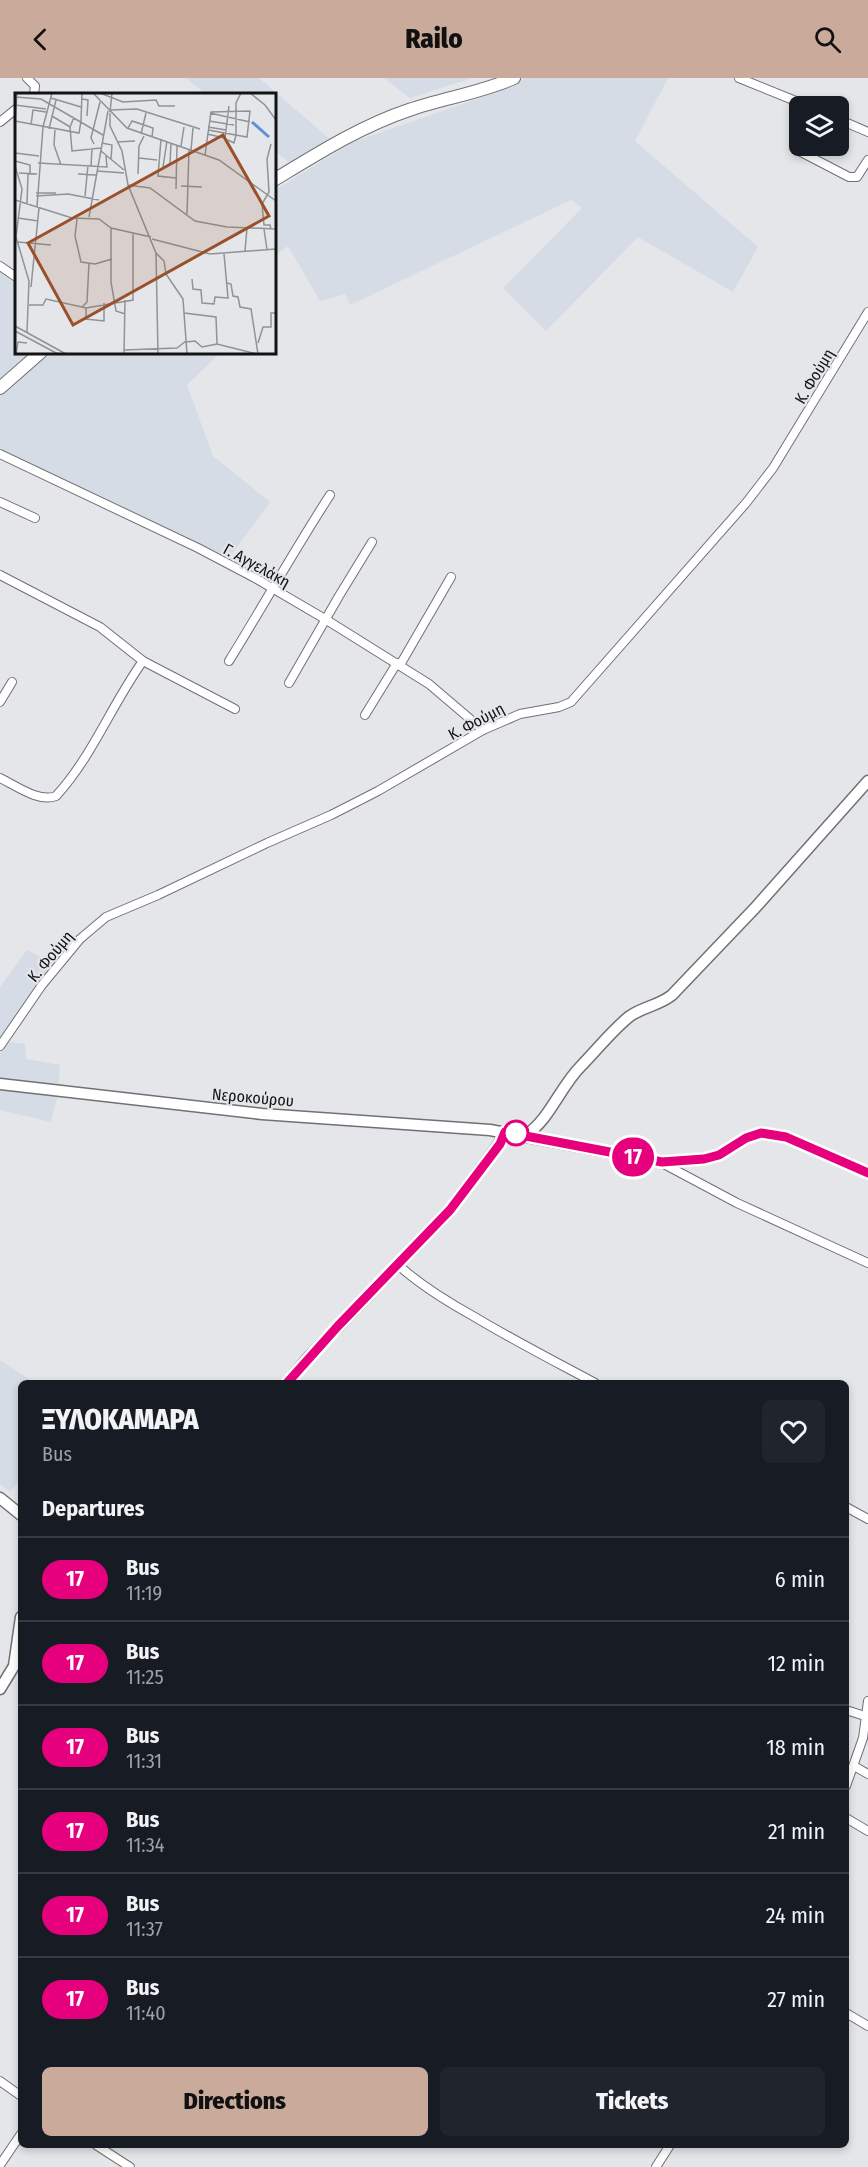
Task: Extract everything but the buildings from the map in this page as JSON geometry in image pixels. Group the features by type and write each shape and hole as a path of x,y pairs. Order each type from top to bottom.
{"main road":[{"path":"276,179 384,120 408,110 514,78"},
{"path":"0,388 38,354"},
{"path":"526,1135 537,1127 562,1088 578,1069 630,1017 672,995 755,908 868,781"},
{"name":"Νεροκούρου","path":"0,1084 262,1114 505,1132 662,1162 712,1157 761,1133 786,1137 868,1173"},
{"path":"290,1380 450,1210 500,1144 505,1132"},
{"path":"0,1498 18,1513"},
{"path":"0,1689 10,1676 18,1654"}],"street":[{"path":"27,78 35,86 34,93"},
{"path":"739,78 789,98"},
{"path":"0,122 15,110"},
{"path":"849,124 868,132"},
{"path":"809,156 849,177 857,177 868,160"},
{"path":"0,266 15,276"},
{"name":"Κ. Φούμη","path":"0,1046 42,985 80,939 106,916 158,895 378,792 483,730 519,714 558,707 571,702 746,503 773,468 868,312"},
{"name":"Γ. Αγγελάκη","path":"0,454 198,548 274,589 429,684 483,730"},
{"path":"229,661 330,495"},
{"path":"0,502 35,518"},
{"path":"289,683 372,542"},
{"path":"0,575 100,627 143,661 235,710"},
{"path":"365,716 451,577"},
{"path":"0,778 40,797 50,798 60,791 84,758 128,681 143,661"},
{"path":"0,702 12,682"},
{"path":"662,1162 737,1203 868,1263"},
{"path":"397,1264 419,1283 453,1305 589,1380"},
{"path":"849,1509 868,1519"},
{"path":"849,1779 863,1738 868,1701"},
{"path":"849,1711 867,1717"},
{"path":"854,1767 868,1774"},
{"path":"849,1820 868,1831"},
{"path":"849,2015 868,2026"},
{"path":"0,2081 18,2094"},
{"path":"0,2165 18,2138"},
{"path":"101,2148 130,2167"},
{"path":"656,2167 668,2148"}],"shaded area":[{"path":"186,78 259,78 330,139 290,163 276,152 276,93 205,93"},
{"path":"384,78 472,78 410,98"},
{"path":"525,78 668,78 635,141 758,247 733,292 638,237 546,331 503,288 582,208 571,200 350,305 345,294 320,301 288,246 276,255 276,189 353,142 486,96"},
{"path":"0,273 15,283 15,354 30,354 0,379"},
{"path":"49,354 219,354 187,385 213,456 270,502 229,558 0,448 0,394"},
{"path":"27,950 56,965 3,1041 25,1044 26,1059 60,1065 58,1094 51,1122 0,1110 0,987"},
{"path":"0,1360 30,1380 18,1380 18,1481 10,1492 0,1484"}],"bus line":[{"name":"17","path":"290,1380 338,1326 450,1210 500,1144 505,1132 662,1162 704,1159 719,1155 746,1138 761,1133 773,1134 786,1137 868,1173"}]}
